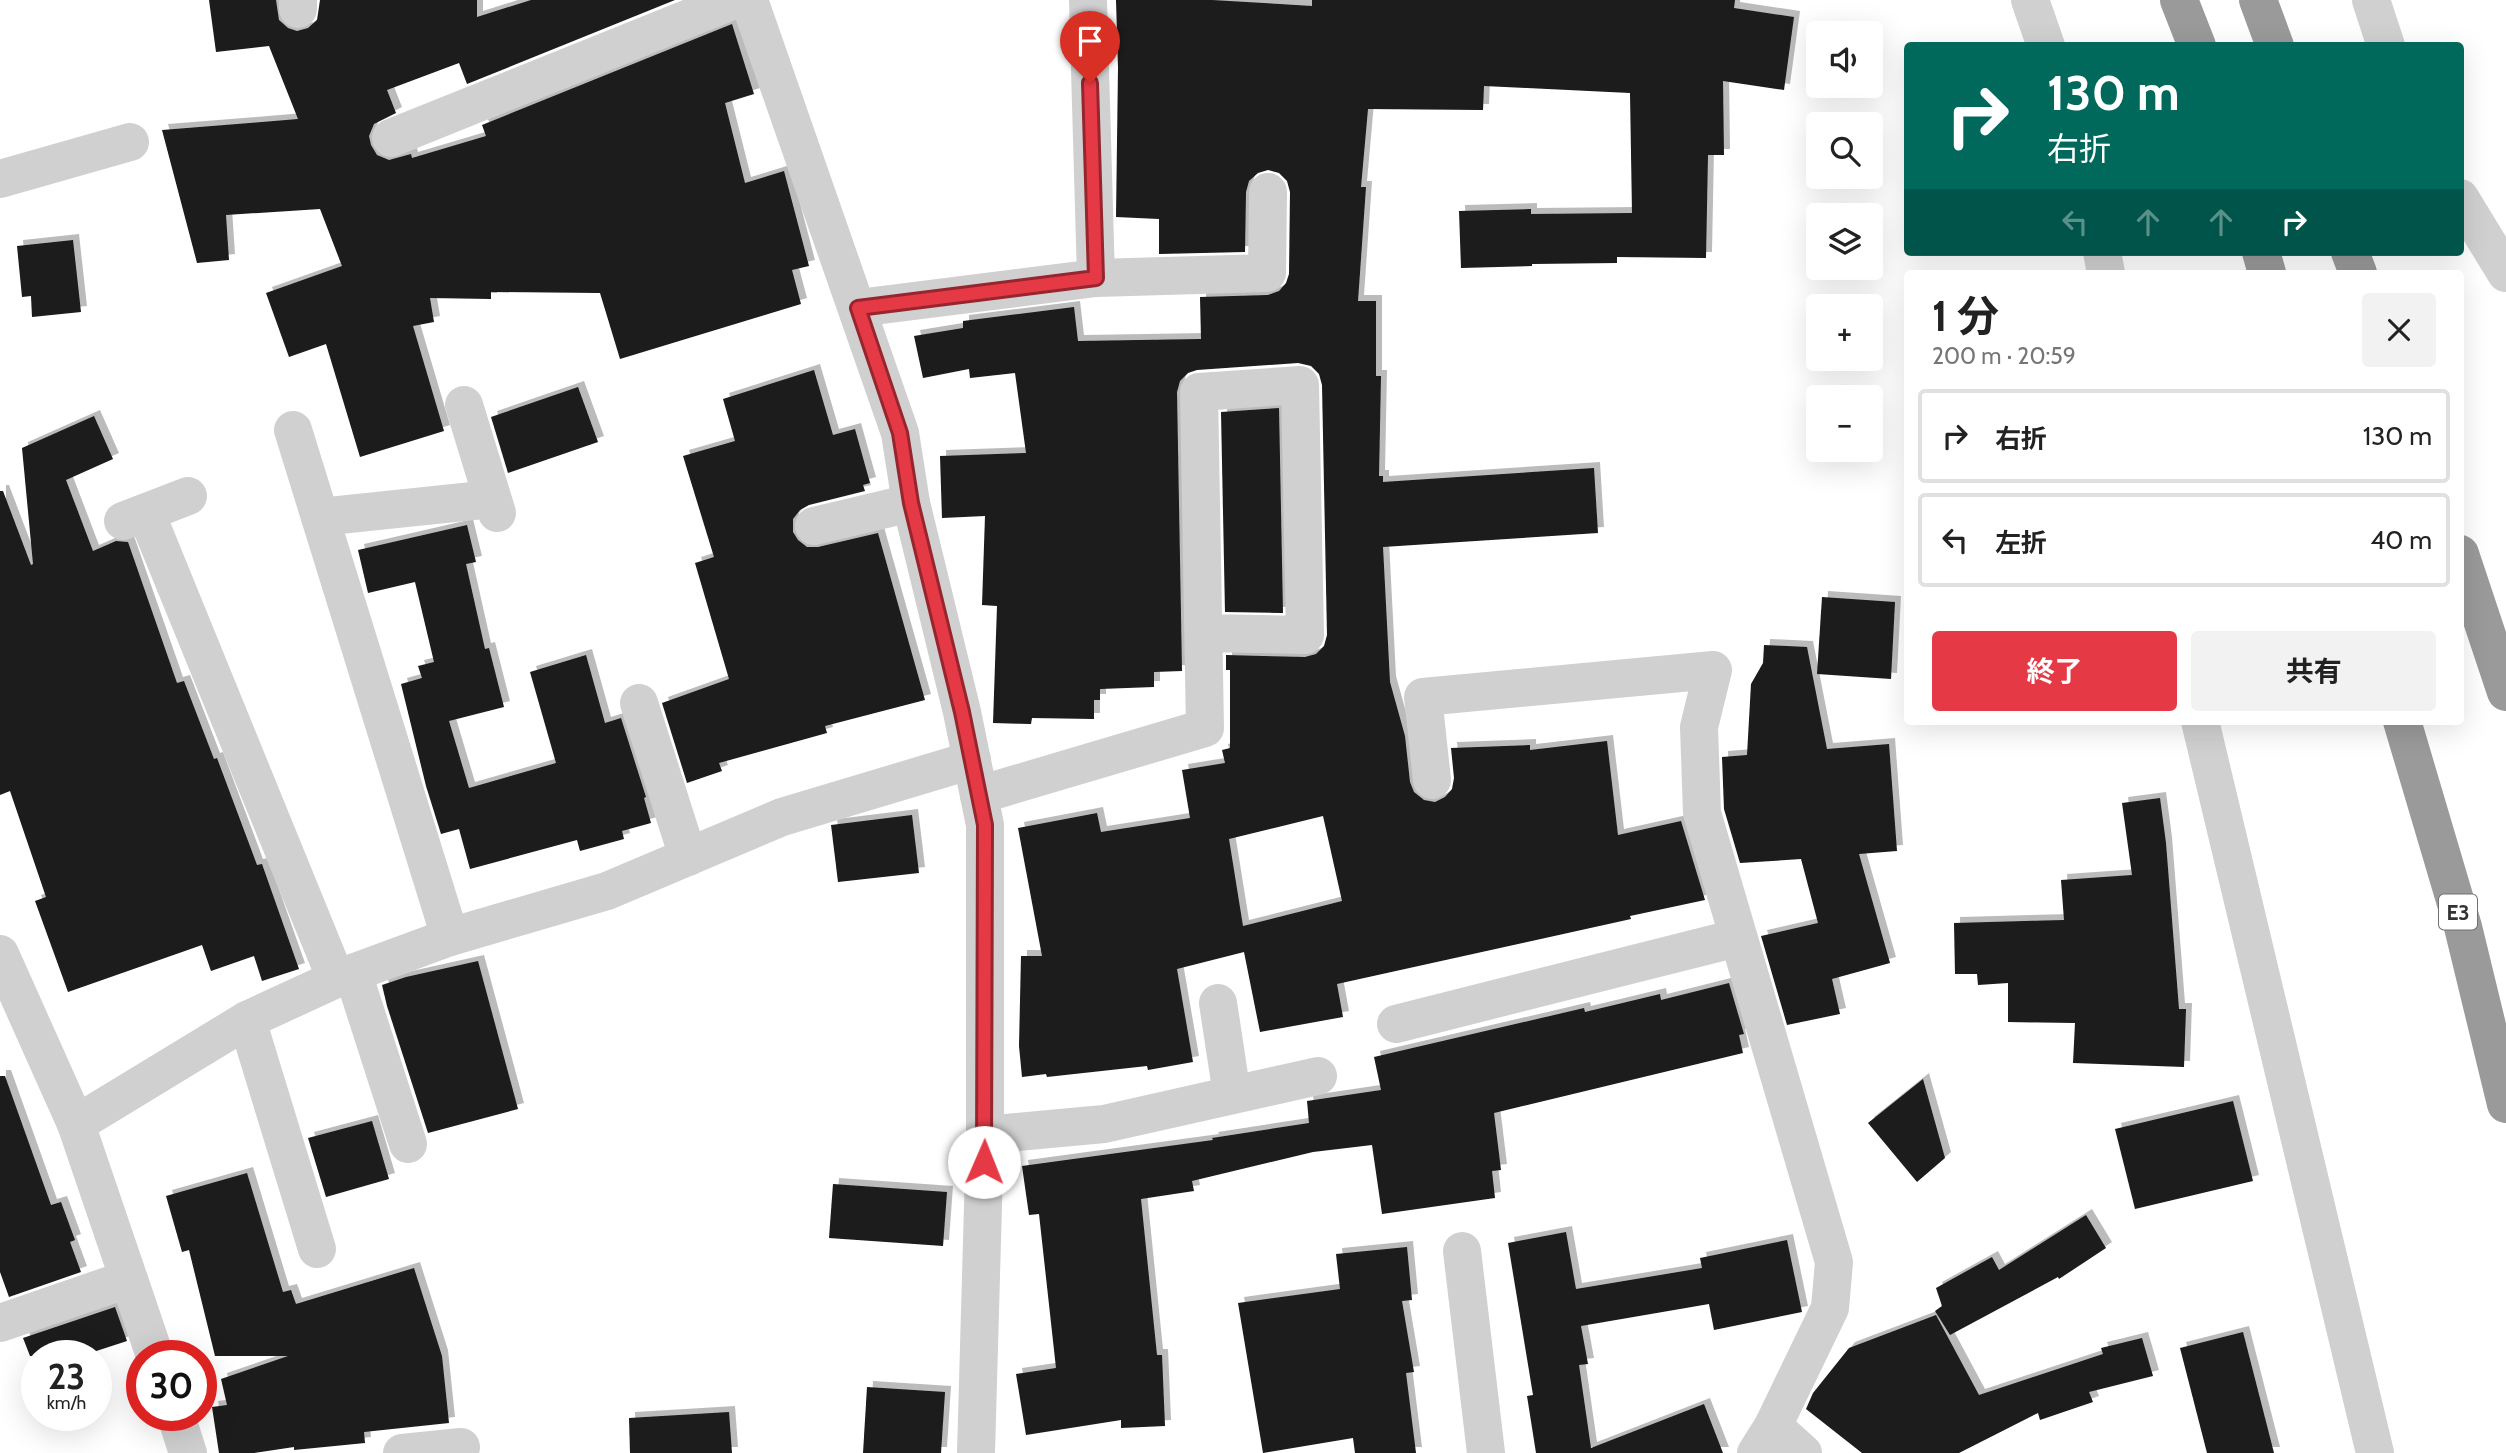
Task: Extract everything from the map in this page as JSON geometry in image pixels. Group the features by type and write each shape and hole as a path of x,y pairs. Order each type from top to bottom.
{"highway":[{"path":"2179,0 2195,42"},
{"path":"2258,0 2274,42"},
{"path":"2464,566 2506,692"},
{"name":"E3","path":"2403,725 2463,927 2506,1104"}],"street":[{"path":"391,138 734,0"},
{"path":"749,0 900,433 911,503 985,825 985,1135 976,1453"},
{"path":"1088,0 1096,278"},
{"path":"2030,0 2045,42"},
{"path":"2371,0 2385,42"},
{"path":"0,179 130,142"},
{"path":"858,308 1096,278 1267,273 1268,192"},
{"path":"2464,205 2506,273"},
{"path":"76,1124 247,1020 345,976 450,937 607,891 782,817 1205,728 1199,392 1300,385 1305,635 1205,633"},
{"path":"320,517 494,506 464,405"},
{"path":"293,430 450,937"},
{"path":"188,496 134,517 345,976 408,1144"},
{"path":"814,526 911,503"},
{"path":"1432,780 1423,696 1713,670 1699,727 1702,813 1834,1262 1830,1308 1765,1440 1804,1453"},
{"path":"639,703 688,857"},
{"path":"2201,725 2375,1453"},
{"path":"1396,1024 1737,938"},
{"path":"0,954 76,1124 149,1340"},
{"path":"1218,1003 1231,1095"},
{"path":"247,1020 317,1249"},
{"path":"985,1135 1104,1124 1318,1076"},
{"path":"1462,1251 1486,1453"},
{"path":"0,1323 128,1279"},
{"path":"181,1431 188,1453"},
{"path":"402,1453 461,1447"}],"building":[{"path":"209,0 276,0 279,20 288,28 297,31 308,28 317,20 320,0 477,0 477,17 531,0 675,0 467,84 459,63 387,90 396,113 374,124 369,136 377,155 389,160 411,154 412,158 486,136 482,125 732,24 754,94 725,103 745,183 784,171 809,266 792,270 801,304 620,359 600,293 491,292 491,299 430,298 434,322 413,326 444,431 360,457 326,344 289,357 266,293 342,266 320,209 226,215 229,260 197,263 162,130 298,119 269,46 216,52"},
{"path":"1116,0 1212,0 1312,6 1312,0 1735,0 1734,8 1794,17 1784,90 1723,81 1724,155 1708,155 1706,258 1617,257 1617,263 1461,268 1459,211 1531,209 1531,214 1632,213 1630,93 1484,86 1483,110 1368,109 1361,187 1366,187 1358,301 1376,301 1376,376 1381,376 1379,476 1383,476 1383,482 1594,468 1598,533 1383,547 1390,682 1405,736 1410,782 1414,792 1424,800 1435,802 1445,797 1452,789 1454,778 1451,748 1530,745 1530,750 1607,741 1618,835 1681,821 1705,900 1337,984 1343,1017 1260,1032 1244,952 1177,969 1193,1062 1148,1070 1147,1066 1047,1077 1046,1074 1022,1077 1019,1046 1021,956 1042,956 1018,828 1097,813 1101,832 1190,818 1182,770 1225,763 1222,750 1230,748 1230,670 1226,670 1226,655 1305,657 1316,654 1324,646 1327,635 1322,385 1319,374 1311,366 1298,363 1197,370 1188,373 1180,381 1177,392 1182,671 1154,672 1154,687 1100,689 1100,700 1094,700 1094,719 1032,718 1031,724 993,723 997,606 982,605 985,516 942,518 940,456 1026,453 1015,373 970,378 969,369 923,378 914,336 963,328 963,321 1074,307 1078,341 1201,339 1200,297 1268,295 1279,291 1289,274 1290,192 1287,181 1279,173 1268,170 1258,173 1249,181 1246,192 1245,252 1159,254 1159,219 1116,217","holes":["1323,816 1342,901 1243,926 1229,839"]},
{"path":"73,240 81,312 32,317 31,296 22,297 17,246"},
{"path":"814,370 833,435 855,429 870,483 863,485 865,491 809,505 800,510 793,519 793,532 807,547 818,547 878,533 925,700 825,726 827,733 719,763 722,771 687,783 662,703 729,679 695,563 714,557 683,456 735,441 723,399"},
{"path":"578,387 598,442 508,473 491,417"},
{"path":"1279,408 1283,613 1225,612 1221,412"},
{"path":"94,416 113,459 66,480 93,551 116,541 128,542 177,683 184,681 214,759 217,758 257,865 262,864 299,969 262,981 254,956 211,971 202,945 68,992 35,901 46,897 10,791 0,795 0,491 3,491 31,565 22,448"},
{"path":"467,525 476,562 466,564 485,649 489,648 504,707 449,721 469,788 556,763 530,672 586,655 605,723 621,718 646,797 644,798 651,823 622,831 624,839 580,851 577,840 470,869 459,829 441,834 426,786 401,684 422,678 418,666 434,662 415,582 368,593 358,550"},
{"path":"1822,597 1895,602 1891,679 1817,674"},
{"path":"1764,645 1807,647 1827,749 1889,744 1897,851 1859,854 1890,963 1832,979 1840,1014 1787,1025 1761,936 1818,923 1801,859 1740,863 1724,809 1722,757 1747,755 1751,684 1763,663"},
{"path":"2160,798 2179,1009 2186,1009 2184,1067 2073,1063 2075,1023 2008,1022 2008,983 1978,985 1977,974 1955,974 1954,923 2064,920 2061,880 2132,875 2122,803"},
{"path":"912,815 919,873 838,882 831,825"},
{"path":"478,961 518,1109 428,1133 382,985"},
{"path":"1729,983 1744,1034 1739,1035 1743,1053 1494,1113 1501,1170 1492,1171 1495,1198 1382,1214 1372,1145 1313,1152 1192,1181 1194,1191 1141,1199 1157,1355 1162,1355 1165,1426 1121,1428 1121,1420 1026,1435 1016,1374 1056,1368 1039,1214 1029,1215 1022,1166 1213,1140 1212,1138 1309,1123 1307,1101 1381,1090 1374,1057 1584,1008 1585,1012 1660,994 1661,1000"},
{"path":"0,1076 5,1076 51,1205 61,1202 75,1240 70,1242 81,1272 9,1297 0,1272"},
{"path":"1923,1079 1945,1158 1917,1182 1868,1123"},
{"path":"2233,1101 2253,1181 2135,1209 2115,1129"},
{"path":"372,1121 389,1179 326,1197 308,1138"},
{"path":"247,1173 283,1292 291,1290 296,1304 414,1268 442,1356 449,1423 364,1432 365,1443 294,1450 294,1447 254,1453 219,1453 216,1431 217,1406 227,1405 221,1379 288,1356 217,1356 217,1340 211,1340 189,1250 182,1252 166,1196"},
{"path":"833,1184 947,1192 943,1246 829,1238"},
{"path":"2086,1215 2106,1248 2059,1279 2058,1277 1950,1335 1935,1311 1942,1306 1936,1288 1992,1257 1999,1270"},
{"path":"1566,1232 1576,1289 1702,1268 1700,1258 1787,1240 1802,1312 1714,1330 1709,1304 1581,1326 1588,1364 1579,1365 1591,1448 1704,1404 1723,1453 1536,1453 1527,1396 1533,1395 1508,1243"},
{"path":"1407,1247 1412,1300 1402,1301 1414,1372 1406,1373 1416,1453 1355,1453 1353,1438 1263,1453 1238,1303 1340,1289 1336,1254"},
{"path":"115,1307 127,1340 112,1346 112,1340 23,1338"},
{"path":"1936,1315 1979,1395 2103,1354 2101,1348 2142,1338 2153,1376 2089,1392 2093,1402 2040,1420 2038,1413 1959,1453 1862,1453 1806,1409 1813,1393 1849,1348"},
{"path":"2243,1332 2274,1453 2207,1453 2180,1348"},
{"path":"867,1387 945,1392 941,1453 863,1453"},
{"path":"729,1412 732,1453 630,1453 629,1418"}],"route":[{"path":"984,1162 985,825 962,712 911,503 900,433 858,308 1096,278 1090,83"}]}
